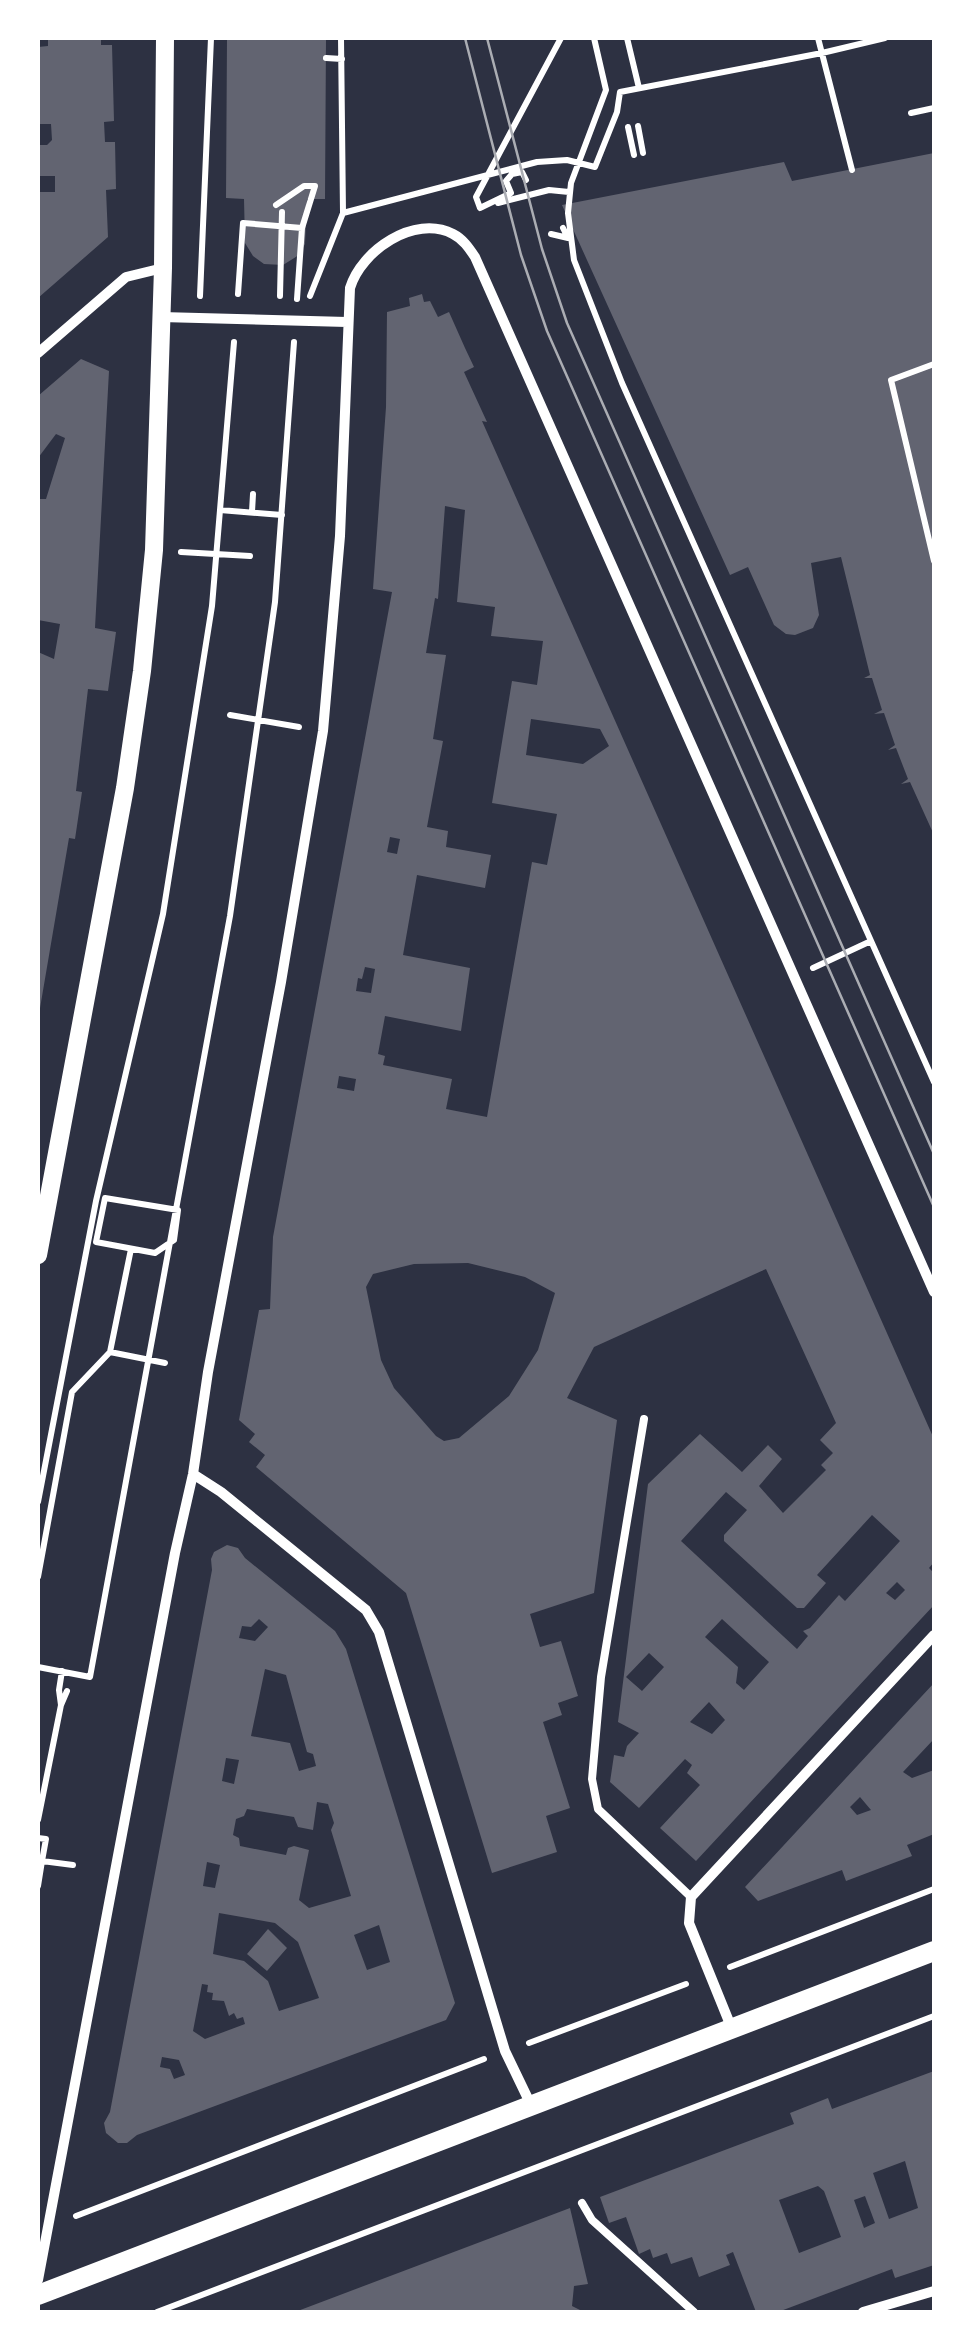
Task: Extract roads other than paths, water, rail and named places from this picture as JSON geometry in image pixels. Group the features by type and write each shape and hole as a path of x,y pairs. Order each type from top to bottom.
{"main road":[{"path":"38,2295 934,1951"}],"street":[{"path":"38,1256 125,788 142,670 154,550 165,38"},
{"path":"38,2280 194,1474 208,1372 282,982 323,731 340,536 350,288 361,264 382,244 428,230 452,233 462,240 481,268 934,1292"},
{"path":"38,353 126,277 163,268"},
{"path":"161,317 347,322"},
{"path":"194,1474 366,1610 379,1632 505,2051 531,2105"},
{"path":"732,2029 689,1924 690,1897 934,1636"},
{"path":"863,2312 934,2291"}],"lane":[{"path":"644,1419 601,1676 592,1779 598,1809 690,1897"},
{"path":"582,2203 592,2220 694,2312"}],"tram line":[{"path":"465,38 521,255 547,331 934,1207"},
{"path":"487,38 542,249 567,323 934,1154"}]}
